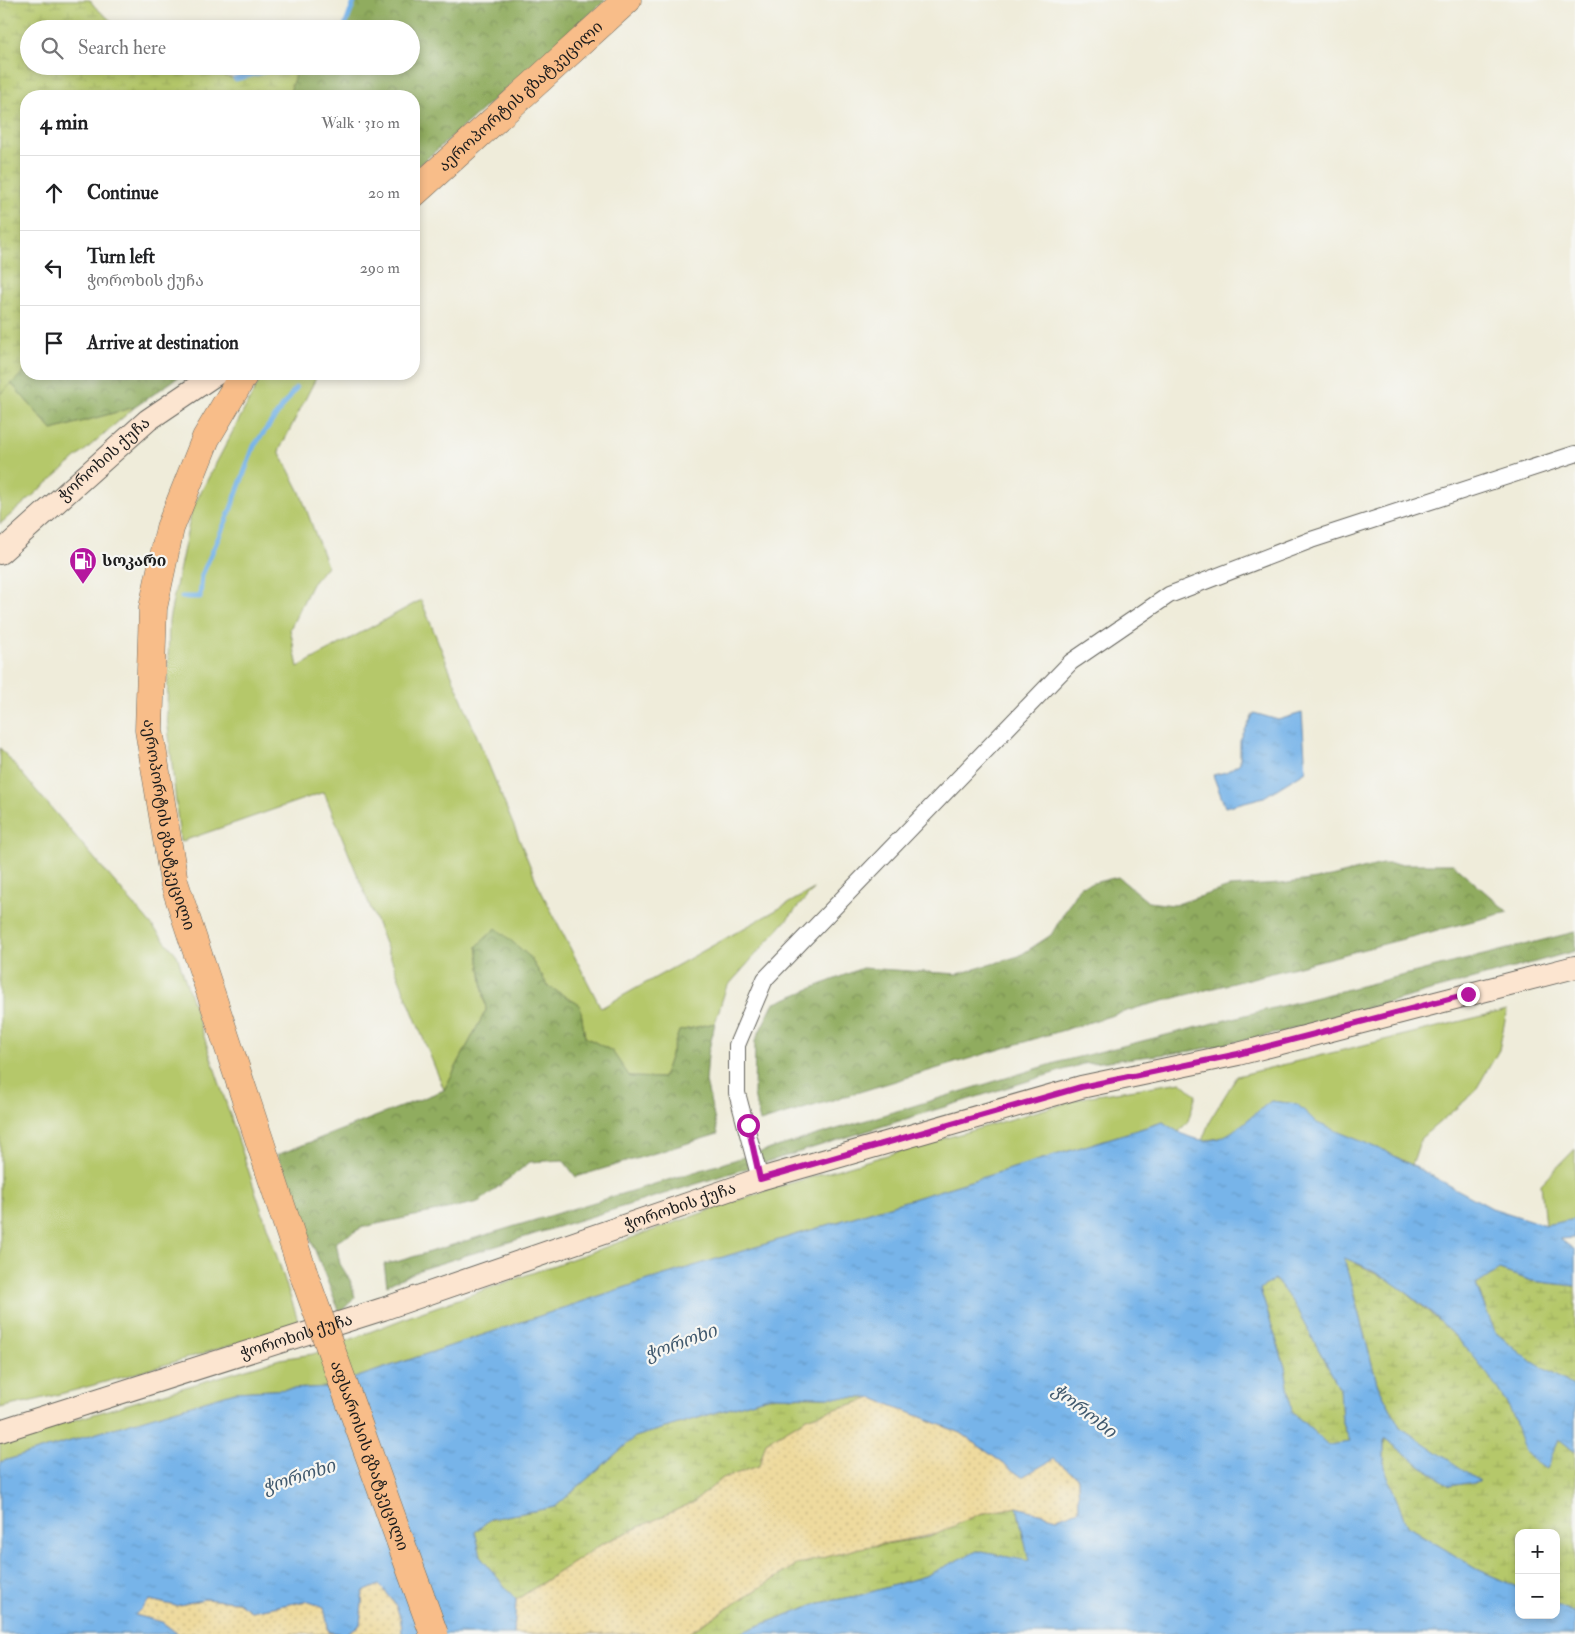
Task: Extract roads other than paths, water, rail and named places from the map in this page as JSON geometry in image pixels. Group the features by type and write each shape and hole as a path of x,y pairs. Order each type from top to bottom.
{"highway":[{"name":"აეროპორტის გზატკეცილი","path":"420,188 628,0"},
{"name":"აეროპორტის გზატკეცილი","path":"240,380 206,438 170,528 153,608 149,730 174,882 305,1278"},
{"name":"აფსაროსის გზატკეცილი","path":"305,1278 434,1634"}],"street":[{"name":"ჭოროხის ქუჩა","path":"0,553 148,420 207,380"},
{"path":"760,1179 748,1125 737,1093 736,1045 765,979 1071,662 1169,595 1311,540 1575,454"},
{"name":"ჭოროხის ქუჩა","path":"0,1431 383,1308 760,1179 1081,1087 1238,1054 1575,967"}],"water":[{"path":"1254,713 1278,720 1302,713 1306,771 1264,797 1225,807 1213,775 1226,772 1240,763 1240,740"},
{"name":"ჭოროხი","path":"1271,1101 1297,1104 1317,1123 1385,1151 1492,1208 1545,1225 1575,1219 1575,1238 1560,1239 1575,1250 1575,1286 1532,1281 1499,1270 1476,1285 1495,1332 1528,1359 1575,1387 1575,1452 1559,1439 1546,1469 1528,1455 1520,1439 1510,1409 1480,1364 1439,1320 1392,1283 1368,1268 1344,1258 1377,1383 1400,1427 1480,1481 1449,1486 1384,1438 1384,1467 1407,1526 1477,1569 1515,1586 1515,1619 1560,1619 1560,1607 1575,1613 1575,1634 737,1634 815,1604 861,1595 925,1576 977,1551 1029,1561 1017,1507 1057,1518 1079,1510 1078,1478 1054,1459 1022,1477 961,1433 873,1398 771,1396 635,1437 555,1507 490,1519 475,1532 482,1559 516,1600 514,1634 402,1634 399,1613 389,1596 379,1585 363,1592 360,1625 345,1634 329,1632 324,1607 306,1601 251,1611 238,1602 204,1599 176,1606 150,1600 135,1615 162,1622 178,1634 0,1634 0,1462 235,1392 328,1387 632,1285 1163,1122 1181,1133 1196,1139 1209,1140 1221,1137 1244,1123","holes":["1275,1279 1294,1304 1340,1389 1342,1421 1350,1442 1328,1445 1292,1412 1285,1367 1260,1289"]}],"waterway":[{"path":"347,20 355,0"},
{"path":"235,79 251,75"},
{"path":"182,597 200,597 202,575 229,514 254,446 296,388"}],"place":[{"name":"სოკარი","path":"83,585"}]}
